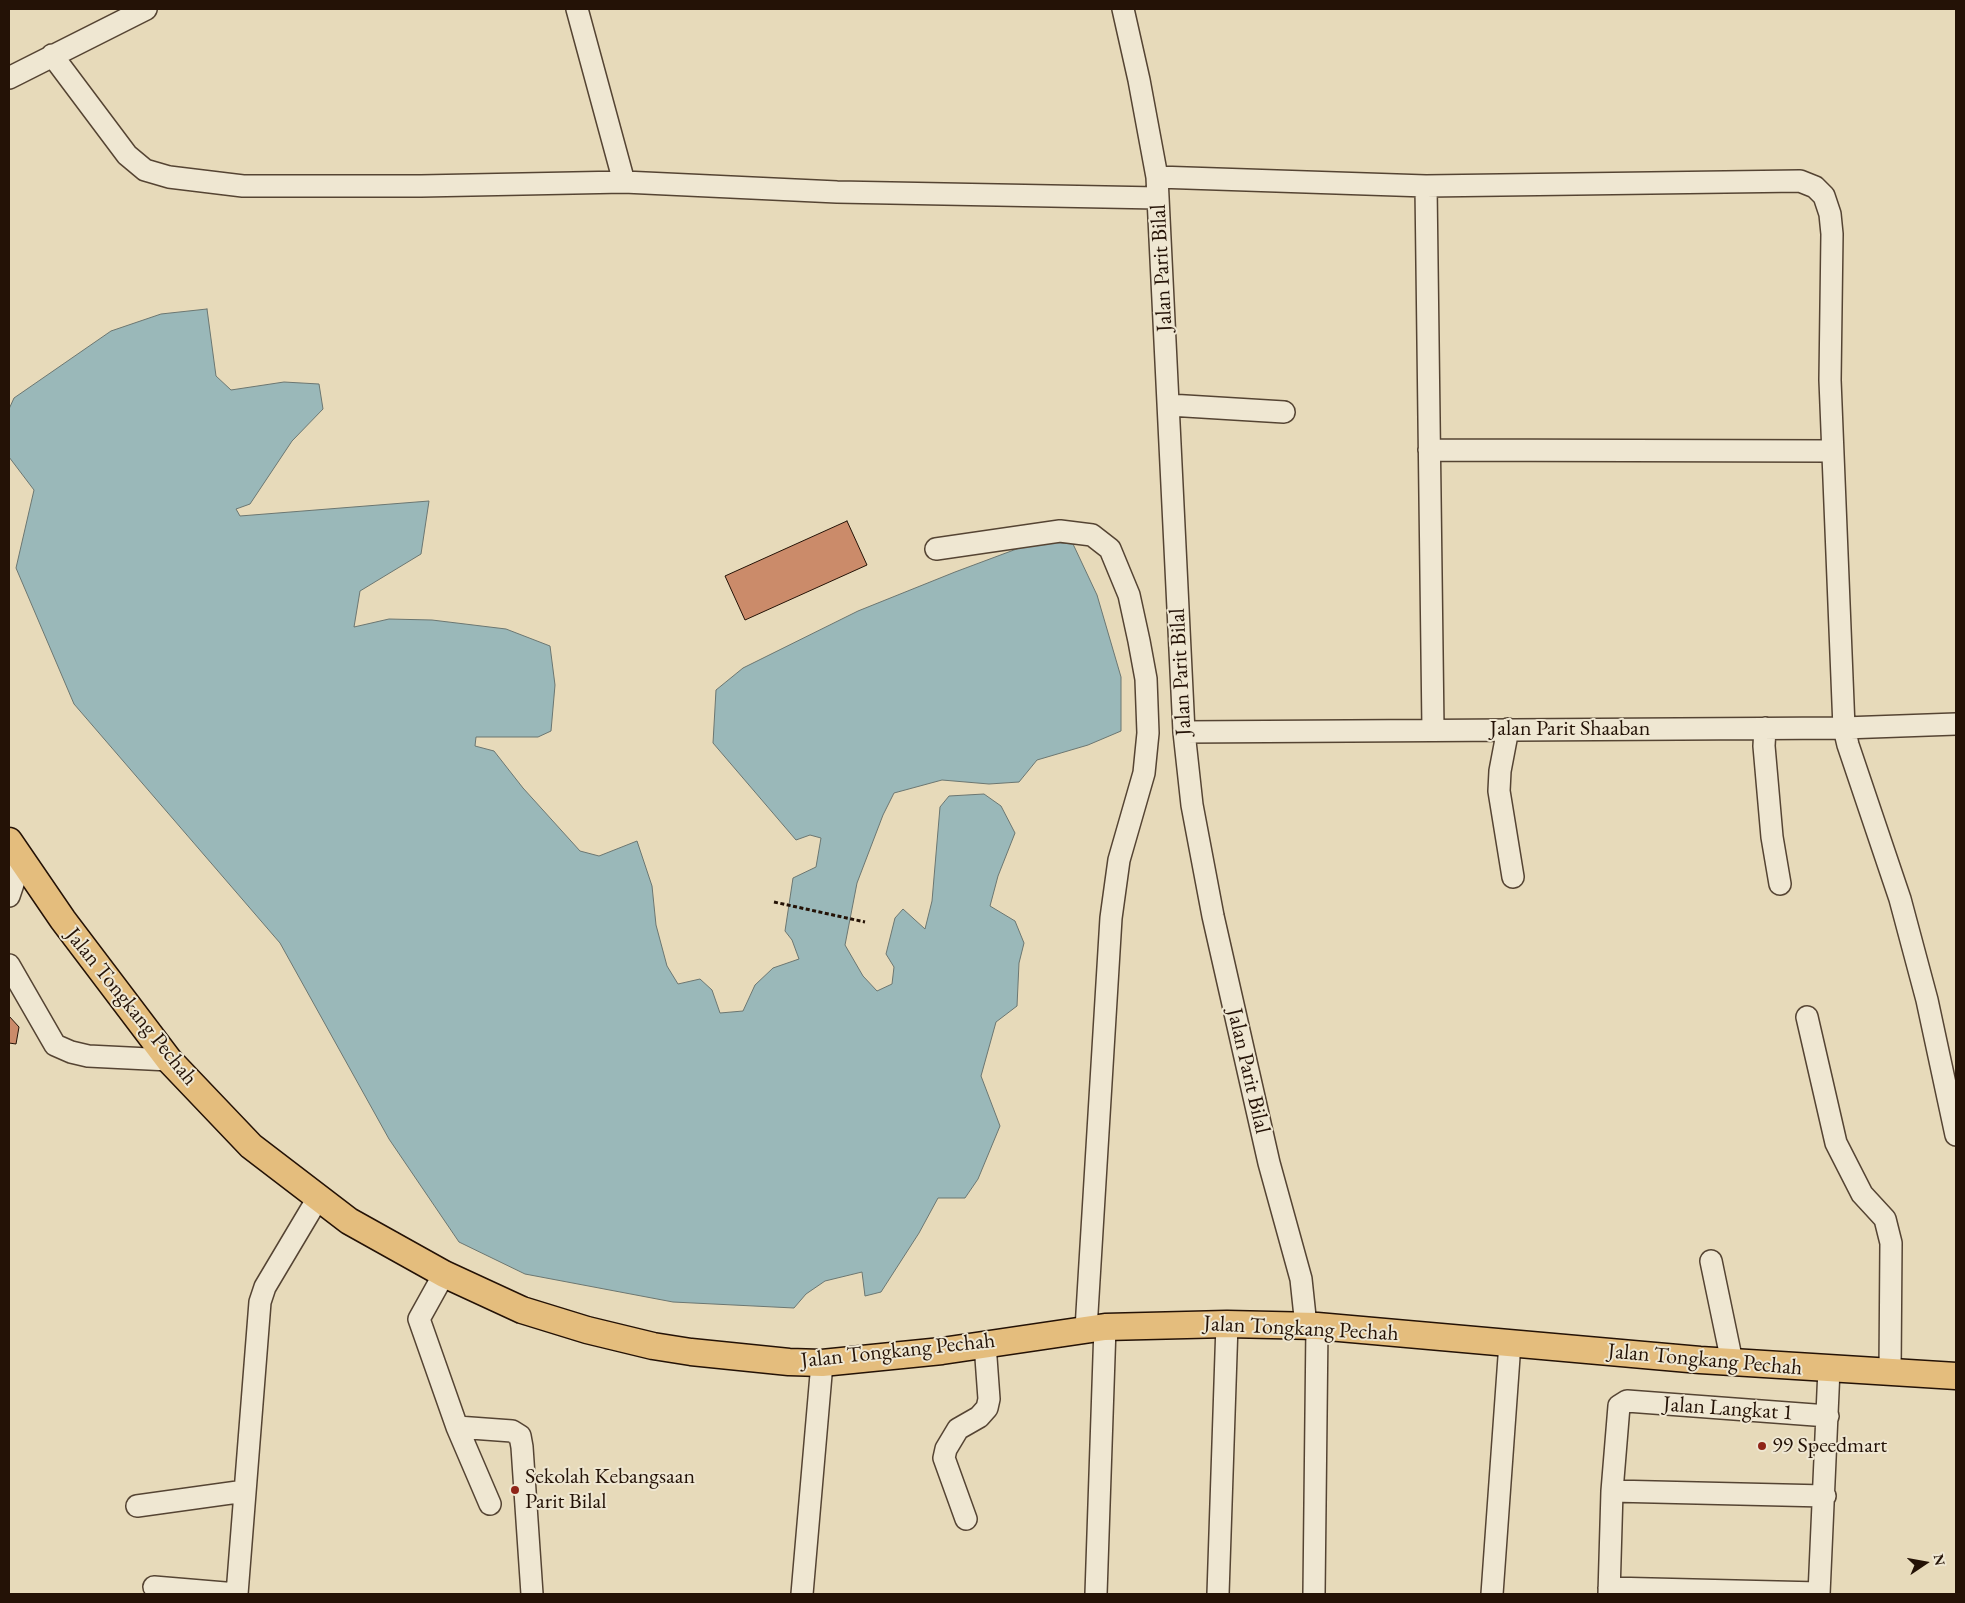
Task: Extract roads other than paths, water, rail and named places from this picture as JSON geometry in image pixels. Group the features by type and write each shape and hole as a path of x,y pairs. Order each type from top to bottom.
{"main road":[{"name":"Jalan Tongkang Pechah","path":"15,850 62,920 169,1060 252,1146 350,1221 444,1274 522,1310 587,1330 638,1342 726,1357 789,1362 822,1362 942,1351 1096,1328 1227,1324 1311,1326 1732,1362 1828,1396 1890,1372 1956,1376"}],"street":[{"path":"9,78 146,9"},
{"path":"577,9 624,182"},
{"name":"Jalan Parit Bilal","path":"1123,9 1157,177 1184,732 1192,805 1213,916 1269,1163 1301,1279 1311,1326 1314,1594"},
{"path":"52,55 127,155 145,170 169,177 243,186 421,186 624,182 837,192 1158,198"},
{"path":"1157,177 1426,186 1800,182 1815,187 1824,196 1830,214 1832,451 1846,737 1900,898 1927,1000 1956,1135"},
{"path":"1426,186 1433,729"},
{"path":"1169,406 1284,412"},
{"path":"1429,450 1832,451"},
{"path":"936,549 1060,531 1092,534 1110,550 1129,595 1146,679 1148,733 1144,773 1119,860 1110,918 1096,1328 1096,1594"},
{"name":"Jalan Parit Shaaban","path":"1184,732 1433,729 1506,738 1764,738 1846,737 1956,724"},
{"path":"1506,738 1499,791 1513,877"},
{"path":"1764,738 1772,837 1780,884"},
{"path":"9,896 15,850"},
{"path":"9,965 55,1045 71,1052 88,1056 169,1060"},
{"path":"1807,1017 1836,1143 1862,1194 1885,1219 1890,1243 1890,1372"},
{"path":"154,1587 237,1594 260,1302 265,1287 318,1198"},
{"path":"1711,1261 1732,1362"},
{"path":"444,1274 419,1319 457,1427 490,1504"},
{"path":"1218,1594 1227,1324"},
{"path":"1492,1594 1510,1343"},
{"path":"966,1519 944,1458 946,1449 958,1429 979,1417 987,1408 990,1399 985,1344"},
{"path":"802,1594 822,1362"},
{"path":"1825,1496 1612,1491 1609,1591 1819,1594 1825,1496 1828,1396"},
{"name":"Jalan Langkat 1","path":"1612,1491 1617,1412 1619,1406 1627,1401 1828,1396"},
{"path":"457,1427 512,1431 520,1436 532,1594"},
{"path":"136,1506 245,1491"}],"water":[{"path":"207,309 216,376 231,390 284,382 319,384 323,409 292,441 250,504 236,509 240,516 429,501 421,554 360,591 354,627 389,619 432,620 506,629 550,646 555,685 551,731 538,737 476,737 475,746 494,751 523,788 580,851 599,856 637,841 652,886 656,925 667,966 678,984 700,979 712,990 720,1013 743,1011 755,985 773,968 799,959 792,940 785,931 793,878 816,867 821,838 810,835 796,840 713,743 716,690 743,668 858,611 1038,541 1073,544 1097,595 1121,677 1121,731 1088,745 1037,760 1019,782 989,784 942,780 894,793 883,815 857,883 845,945 863,976 877,991 892,984 894,967 886,954 895,918 903,909 925,929 932,901 940,807 949,796 984,794 1001,806 1015,833 998,876 990,906 1015,921 1024,943 1019,963 1017,1006 996,1022 981,1076 1000,1126 978,1179 965,1198 938,1198 919,1233 881,1292 865,1296 862,1272 825,1281 806,1294 794,1308 673,1302 525,1274 459,1242 389,1139 280,943 74,704 16,568 34,490 9,457 9,409 14,398 111,331 161,314"}],"place":[{"name":"99 Speedmart","path":"1762,1446"},
{"name":"Sekolah Kebangsaan Parit Bilal","path":"515,1490"}]}
